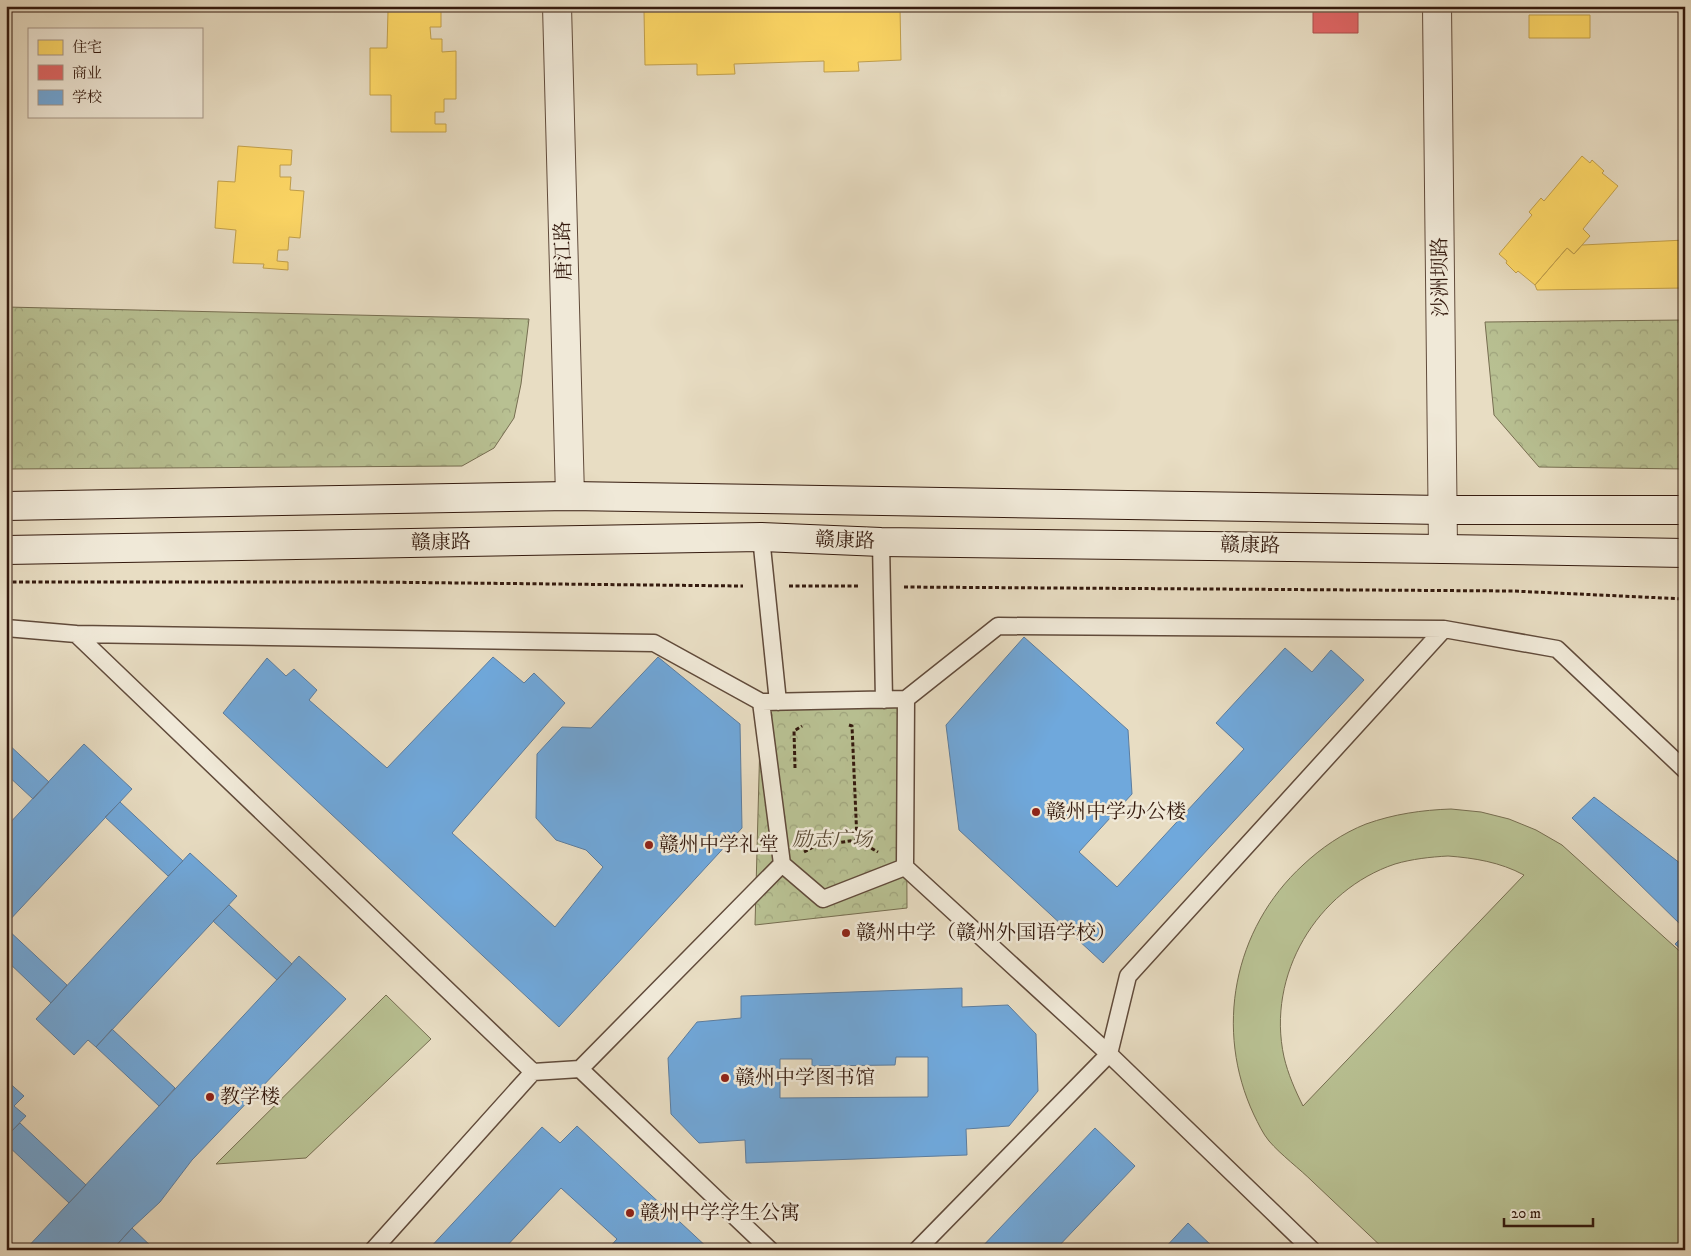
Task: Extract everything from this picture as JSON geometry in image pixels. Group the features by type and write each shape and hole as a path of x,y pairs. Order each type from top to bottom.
{"main road":[{"name":"唐江路","path":"557,6 570,496"},
{"name":"沙洲坝路","path":"1437,6 1443,548"},
{"name":"赣康路","path":"6,506 570,496 1444,510 1685,510"},
{"name":"赣康路","path":"6,550 761,537 881,542 1443,548 1685,553"}],"lane":[{"path":"761,537 778,702"},
{"path":"881,542 884,700"},
{"path":"6,628 76,634 654,643 761,702 906,699 998,626 1444,629 1557,649 1685,770"},
{"path":"917,1250 1109,1054 1128,976 1444,629"},
{"path":"76,634 533,1072"},
{"path":"906,699 905,867 1109,1054 1312,1250"},
{"path":"761,702 782,864 823,899 905,867"},
{"path":"373,1250 533,1072 580,1069 782,864"},
{"path":"580,1069 770,1250"}],"path":[{"path":"6,582 368,582 750,586"},
{"path":"779,586 858,586"},
{"path":"898,587 1513,591 1685,599"},
{"path":"795,770 794,731 809,721"},
{"path":"843,723 852,726 857,840"},
{"path":"782,864 815,846 857,840 905,867"}],"green space":[{"path":"6,307 529,319 521,384 514,418 494,448 462,466 6,469"},
{"path":"1685,320 1685,469 1539,467 1494,415 1485,322"},
{"name":"励志广场","path":"906,699 907,908 755,925 761,702"},
{"path":"1451,809 1481,812 1509,819 1536,830 1562,845 1685,956 1685,1250 1385,1250 1269,1141 1254,1115 1242,1082 1235,1049 1233,1015 1237,982 1246,950 1260,919 1279,891 1303,865 1341,836 1366,824 1387,818 1408,813","holes":["1448,856 1477,859 1524,875 1303,1106 1292,1082 1284,1057 1280,1026 1283,996 1291,967 1304,940 1321,915 1342,894 1367,876 1395,864"]},
{"path":"386,995 431,1039 306,1158 216,1164"}],"building: 住宅":[{"path":"685,6 740,6 740,11 809,9 809,6 866,6 866,9 900,8 901,60 858,62 859,71 824,72 824,61 734,64 735,74 697,75 697,64 645,65 644,11 685,10"},
{"path":"388,11 441,11 441,27 430,27 431,39 442,39 442,52 456,51 456,99 444,99 444,112 435,112 435,124 446,124 446,132 391,132 391,95 370,95 370,48 387,48"},
{"path":"1529,15 1590,15 1590,38 1529,38"},
{"path":"238,146 292,150 291,165 280,165 280,177 291,177 290,190 304,191 300,238 289,237 288,250 278,250 277,261 288,262 288,270 263,268 264,264 233,263 236,230 215,228 218,181 235,182"},
{"path":"1582,156 1590,163 1592,160 1604,171 1602,173 1618,186 1583,229 1590,236 1574,254 1567,248 1535,285 1518,271 1516,273 1499,254 1532,215 1529,212 1541,198 1544,201"},
{"path":"1685,240 1685,288 1537,290 1535,285 1567,248 1574,254 1582,245"}],"building: 商业":[{"path":"1313,6 1358,6 1358,33 1313,33"}],"building: 学校":[{"name":"赣州中学办公楼","path":"1024,637 1128,730 1132,794 1079,852 1117,887 1244,749 1216,723 1285,648 1312,672 1331,650 1364,680 1103,963 959,830 946,725"},
{"name":"赣州中学礼堂","path":"493,657 524,683 534,673 565,703 452,833 555,927 603,867 586,850 556,840 536,818 537,754 562,727 591,728 658,657 740,724 742,828 559,1027 223,713 267,658 286,676 294,669 317,690 309,700 387,768"},
{"path":"6,742 49,782 33,799 6,774"},
{"path":"84,744 132,789 6,924 6,827"},
{"path":"1594,797 1685,867 1685,929 1572,818"},
{"path":"120,802 183,861 168,876 105,817"},
{"path":"190,853 237,896 96,1047 88,1040 74,1055 36,1019"},
{"path":"229,905 292,964 277,980 213,921"},
{"path":"6,928 67,985 51,1003 6,960"},
{"path":"1685,934 1685,953 1675,944"},
{"name":"教学楼","path":"299,956 346,999 192,1160 160,1202 112,1250 25,1250"},
{"name":"赣州中学图书馆","path":"962,988 962,1007 1008,1005 1036,1034 1038,1091 1009,1126 966,1129 967,1155 746,1163 745,1140 699,1143 671,1114 668,1058 697,1022 741,1018 741,996","holes":["896,1057 928,1057 928,1097 780,1098 780,1059 812,1059 812,1066 895,1065"]},
{"path":"112,1029 175,1088 159,1106 96,1047"},
{"path":"6,1080 24,1096 14,1106 26,1116 6,1137"},
{"path":"20,1123 86,1185 69,1203 6,1144 6,1137"},
{"name":"赣州中学学生公寓","path":"577,1126 710,1250 607,1250 617,1239 561,1188 503,1250 428,1250 542,1127 560,1143"},
{"path":"1095,1128 1135,1166 1055,1250 979,1250"},
{"path":"1188,1223 1216,1250 1163,1250"},
{"path":"132,1228 155,1250 118,1250 115,1247"}],"place":[{"name":"赣州中学办公楼","path":"1036,812"},
{"name":"赣州中学礼堂","path":"649,845"},
{"name":"赣州中学（赣州外国语学校）","path":"846,933"},
{"name":"赣州中学图书馆","path":"725,1078"},
{"name":"教学楼","path":"210,1097"},
{"name":"赣州中学学生公寓","path":"630,1213"}]}
